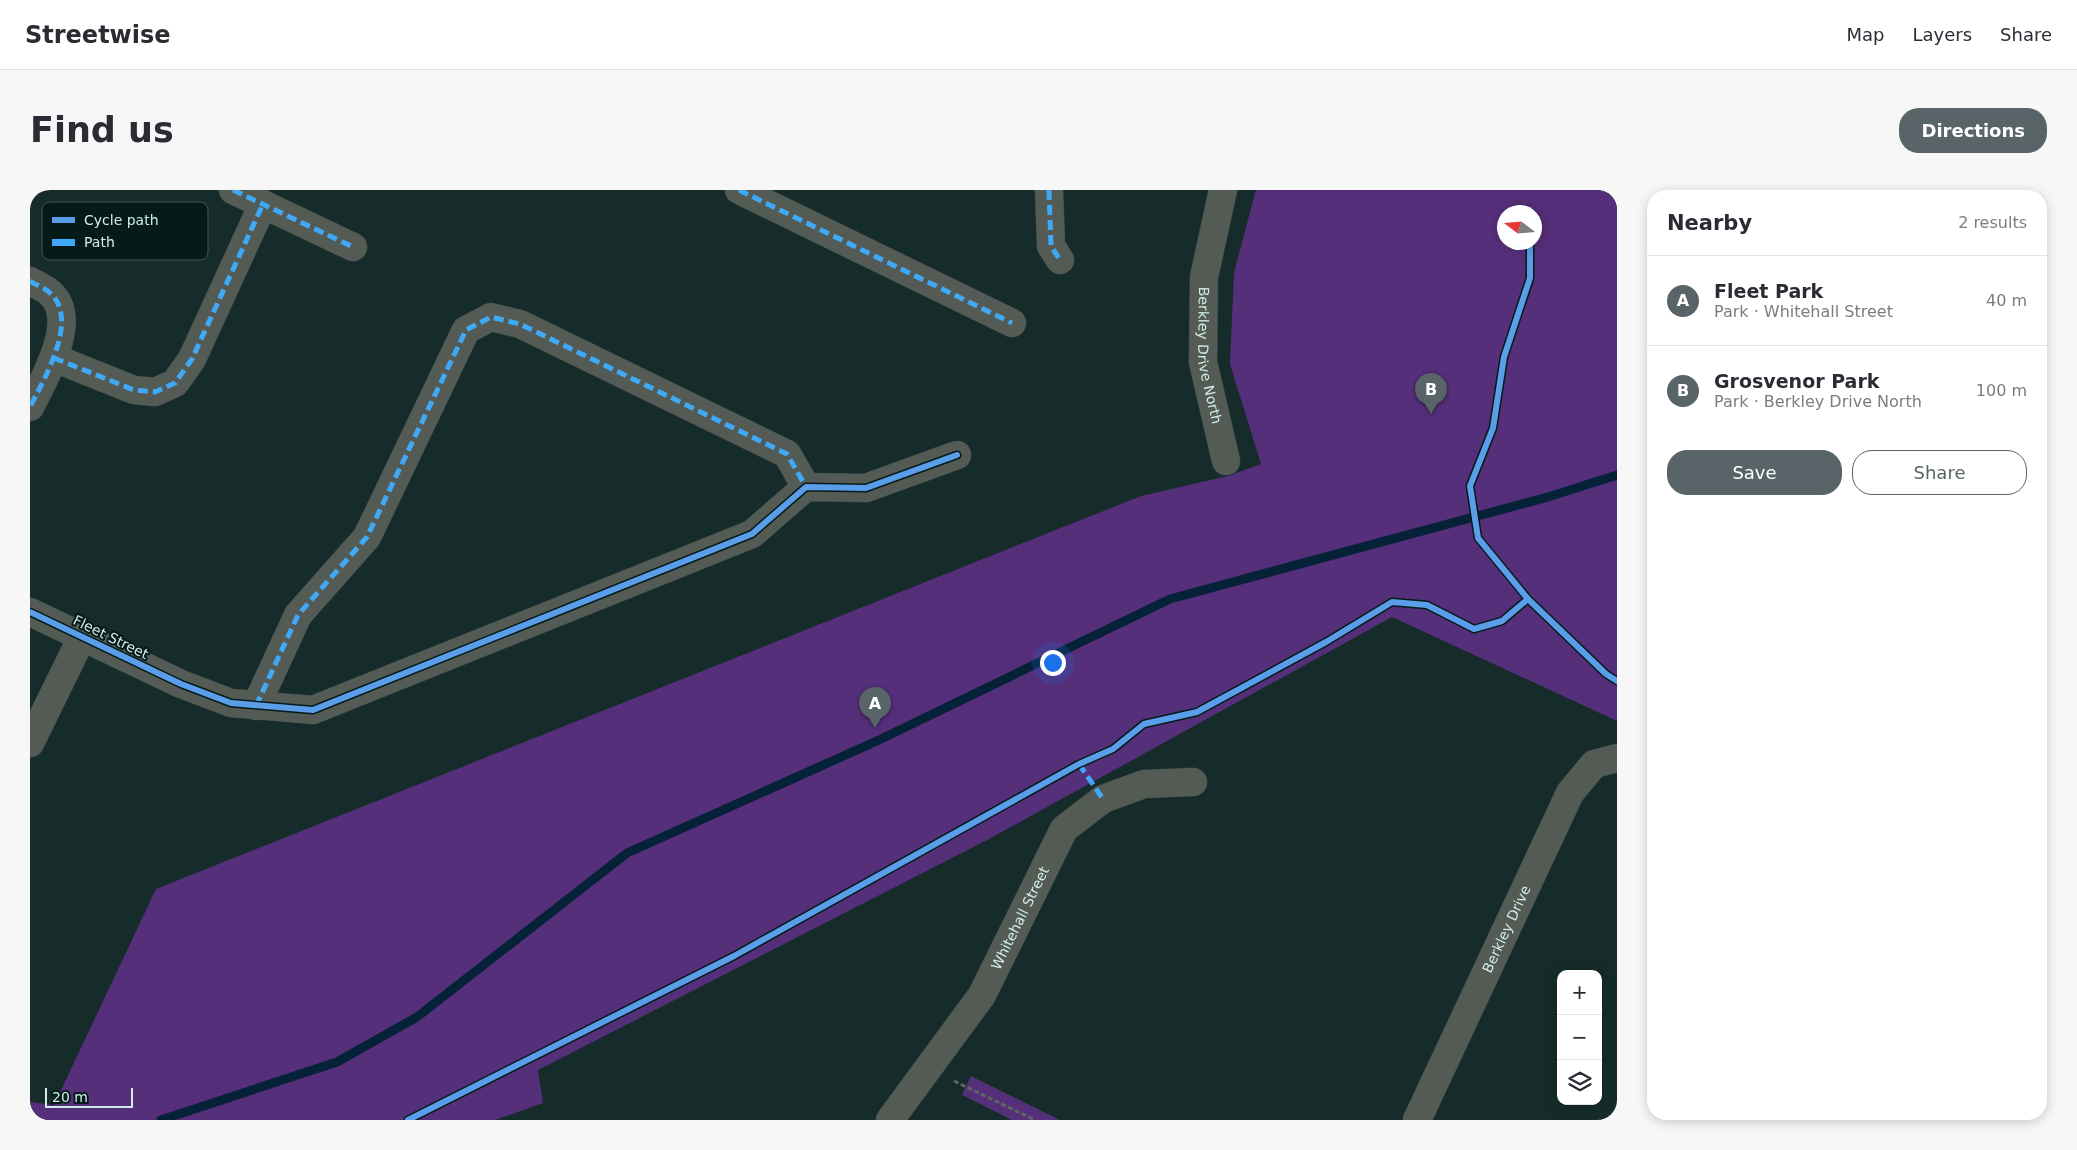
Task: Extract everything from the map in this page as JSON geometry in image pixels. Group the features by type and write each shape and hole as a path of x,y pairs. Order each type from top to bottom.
{"street":[{"path":"233,190 353,247"},
{"path":"739,190 1012,323"},
{"path":"1048,190 1051,246 1060,260"},
{"name":"Berkley Drive North","path":"1223,190 1217,210 1204,277 1203,362 1226,461"},
{"path":"54,358 134,390 155,392 175,383 192,359 263,204"},
{"path":"30,281 51,293 62,311 61,330 54,358 30,407"},
{"path":"256,706 298,615 367,537 466,330 491,317 520,324 787,454 806,488 866,488 957,455"},
{"name":"Fleet Street","path":"30,612 181,684 231,703 313,710 752,534 806,488"},
{"name":"Fleet Street","path":"30,744 82,637"},
{"name":"Berkley Drive","path":"1417,1120 1570,793 1594,764 1617,758"},
{"name":"Whitehall Street","path":"890,1120 982,994 1064,829 1104,799 1144,784 1193,782"}],"path":[{"path":"1522,592 1535,606"},
{"path":"408,1120 734,956 1080,764 1112,749 1144,724 1197,712 1326,642 1392,602 1427,605 1474,629 1502,621 1528,599"},
{"path":"915,1087 934,1097 954,1081 1035,1120"}],"shaded area":[{"path":"1256,190 1617,190 1617,721 1392,617 989,839 538,1070 543,1103 495,1120 30,1120 30,1102 54,1105 156,889 1141,496 1228,476 1261,464 1230,364 1234,272"},
{"path":"971,1076 1060,1120 1012,1120 962,1095"}],"waterway":[{"path":"161,1120 337,1062 417,1017 627,853 879,740 1170,599 1548,497 1617,475"}],"marked path":[{"path":"233,190 353,247"},
{"path":"739,190 1012,323"},
{"path":"1049,190 1051,246 1060,260"},
{"path":"54,358 134,390 155,392 175,383 192,359 263,204"},
{"path":"30,281 50,293 58,304 62,318 61,333 56,349 30,407"},
{"path":"256,706 298,615 367,537 466,330 491,317 520,324 787,454 806,487"},
{"path":"1079,764 1103,799"}],"cycle path":[{"path":"1530,250 1530,278 1504,357 1493,428 1470,486 1478,538 1528,599 1606,674 1617,681"},
{"path":"30,612 181,684 231,703 313,710 752,534 806,487 866,488 957,455"},
{"path":"408,1120 734,956 1079,764 1113,749 1144,724 1197,712 1326,642 1392,602 1427,605 1474,629 1502,621 1528,599"}],"place":[{"name":"Grosvenor Park","path":"1431,414"},
{"name":"Fleet Park","path":"875,728"}]}
